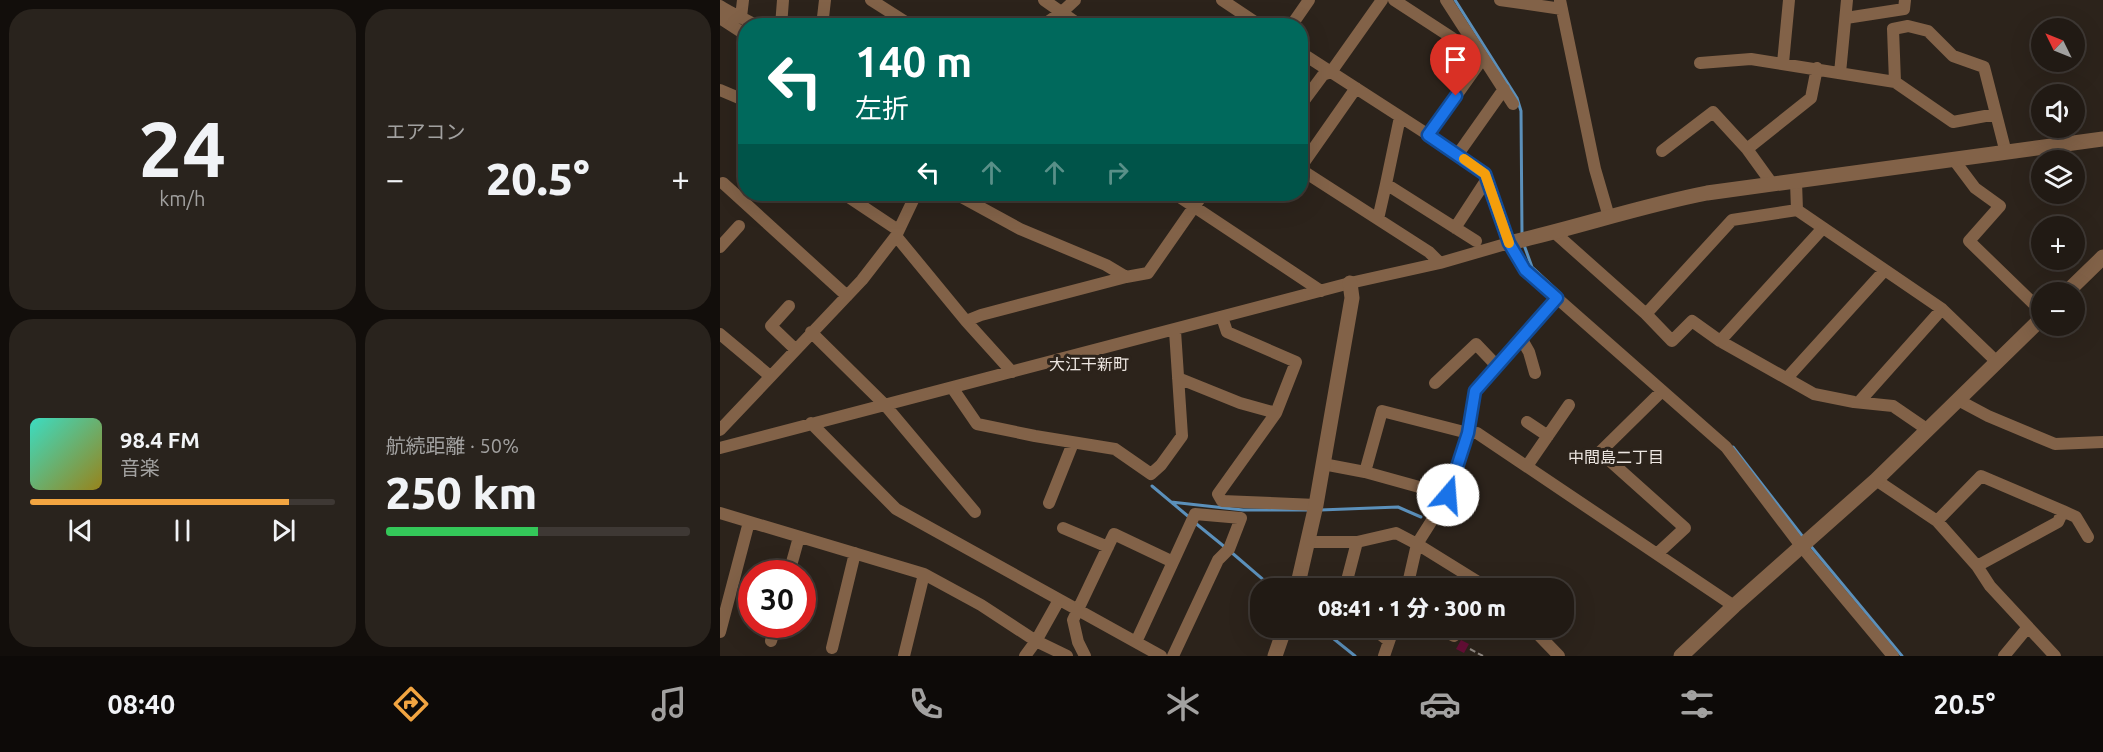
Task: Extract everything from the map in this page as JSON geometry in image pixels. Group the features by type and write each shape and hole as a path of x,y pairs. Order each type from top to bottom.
{"street":[{"path":"720,6 735,16 741,17 742,0"},
{"path":"782,18 783,0"},
{"path":"823,18 825,0"},
{"path":"871,0 899,18"},
{"path":"1044,0 1070,18"},
{"path":"1053,18 1075,0"},
{"path":"1297,18 1309,0"},
{"path":"1308,95 1323,75 1331,72 1382,0"},
{"path":"1394,0 1484,58"},
{"path":"1446,0 1513,104"},
{"path":"1500,0 1561,4 1594,168 1609,217"},
{"path":"1782,63 1789,0"},
{"path":"1840,73 1847,0"},
{"path":"1846,18 1904,9 1905,0"},
{"path":"1229,2 1250,18"},
{"path":"720,18 738,30"},
{"path":"1895,82 1893,29 1908,26 1928,31 1953,56 1984,67 2006,153"},
{"path":"1308,57 1458,154 1485,174 1509,243 1525,270 1726,447 1893,656"},
{"path":"1428,135 1484,58"},
{"path":"1700,63 1751,59 1895,82 1953,122 1996,114"},
{"path":"1747,149 1811,98 1817,69"},
{"path":"1308,157 1356,88"},
{"path":"1458,154 1504,89"},
{"path":"720,90 738,98"},
{"path":"1662,151 1713,112 1747,149 1773,185"},
{"path":"1378,219 1400,117"},
{"path":"720,448 1688,197 2103,139"},
{"path":"1954,160 1975,188 2000,206 1969,242 2031,301"},
{"path":"1308,173 1429,252 1440,263"},
{"path":"1455,228 1487,179"},
{"path":"1796,182 1797,210"},
{"path":"723,183 738,197"},
{"path":"1386,183 1476,241"},
{"path":"743,201 847,296"},
{"path":"854,201 897,233 966,321 1012,372"},
{"path":"720,430 862,280 897,233 913,201"},
{"path":"969,201 1020,229 1106,265 1126,277"},
{"path":"1186,201 1321,291"},
{"path":"966,321 981,315 1148,273 1198,201"},
{"path":"1646,314 1732,220 1797,210 1941,309 1997,362"},
{"path":"720,247 739,226"},
{"path":"1720,341 1823,228"},
{"path":"1555,233 1646,314 1672,341 1692,321 1720,341 1814,394 1893,406 1928,430"},
{"path":"2077,282 2103,257"},
{"path":"1787,378 1884,271"},
{"path":"1300,578 1316,505 1352,298 1350,283"},
{"path":"1409,578 1417,544 1448,495 1468,433 1475,391 1557,298"},
{"path":"789,306 771,326 795,349"},
{"path":"1858,402 1941,309"},
{"path":"1222,317 1227,332 1296,362 1276,413 1218,494 1222,501 1316,505"},
{"path":"1681,656 1876,480 2031,329"},
{"path":"953,388 978,424 1114,449 1151,474 1161,465 1182,436 1175,331"},
{"path":"811,332 885,405 975,512"},
{"path":"720,334 770,376"},
{"path":"1521,338 1529,352 1535,373"},
{"path":"1435,383 1476,344 1497,366"},
{"path":"1178,378 1240,403 1276,413"},
{"path":"1658,554 1685,528 1600,452 1662,391"},
{"path":"1958,400 1988,416 2055,444 2103,442"},
{"path":"1527,466 1569,405"},
{"path":"1365,472 1382,411 1468,433 1477,433 1734,606"},
{"path":"1527,422 1548,436"},
{"path":"811,423 897,509 1161,656"},
{"path":"1049,503 1073,443"},
{"path":"1323,464 1365,472 1448,495"},
{"path":"1937,521 1981,476 2076,517 2088,537"},
{"path":"1876,480 1937,521 1977,566 1990,586 2055,656"},
{"path":"1977,566 2058,522 2063,511"},
{"path":"720,513 924,574 981,606 1036,641 1067,656"},
{"path":"1136,642 1195,514 1241,518 1229,549 1218,560 1173,656"},
{"path":"720,632 748,522"},
{"path":"1063,528 1108,547"},
{"path":"1309,542 1357,542 1396,533 1472,578"},
{"path":"1085,656 1078,642 1073,620 1114,534 1173,562"},
{"path":"793,560 799,537"},
{"path":"1348,578 1357,542"},
{"path":"832,648 855,553"},
{"path":"904,656 924,574"},
{"path":"1025,656 1059,600"},
{"path":"2004,656 2028,627"},
{"path":"1275,656 1281,638"},
{"path":"1384,638 1389,642"},
{"path":"1384,656 1390,638"},
{"path":"1542,638 1559,656"}],"path":[{"path":"1470,649 1483,656"}],"building":[{"path":"1461,640 1469,644 1464,653 1456,649"}],"waterway":[{"path":"1455,0 1517,98 1521,111 1522,235"},
{"path":"1524,245 1532,267 1560,293"},
{"path":"1733,447 1803,537"},
{"path":"1152,486 1189,517"},
{"path":"1171,502 1243,510 1307,510"},
{"path":"1320,510 1398,507 1421,517"},
{"path":"1194,522 1226,548"},
{"path":"1809,544 1902,656"},
{"path":"1231,552 1261,578"},
{"path":"1333,638 1355,656"}],"slow traffic":[{"path":"1464,159 1485,174 1509,243"}],"district":[{"name":"大江干新町","path":"1089,364"},
{"name":"中間島二丁目","path":"1616,457"}],"route":[{"path":"1448,495 1468,433 1475,391 1557,298 1525,270 1509,243 1485,174 1428,135 1456,96"}]}
